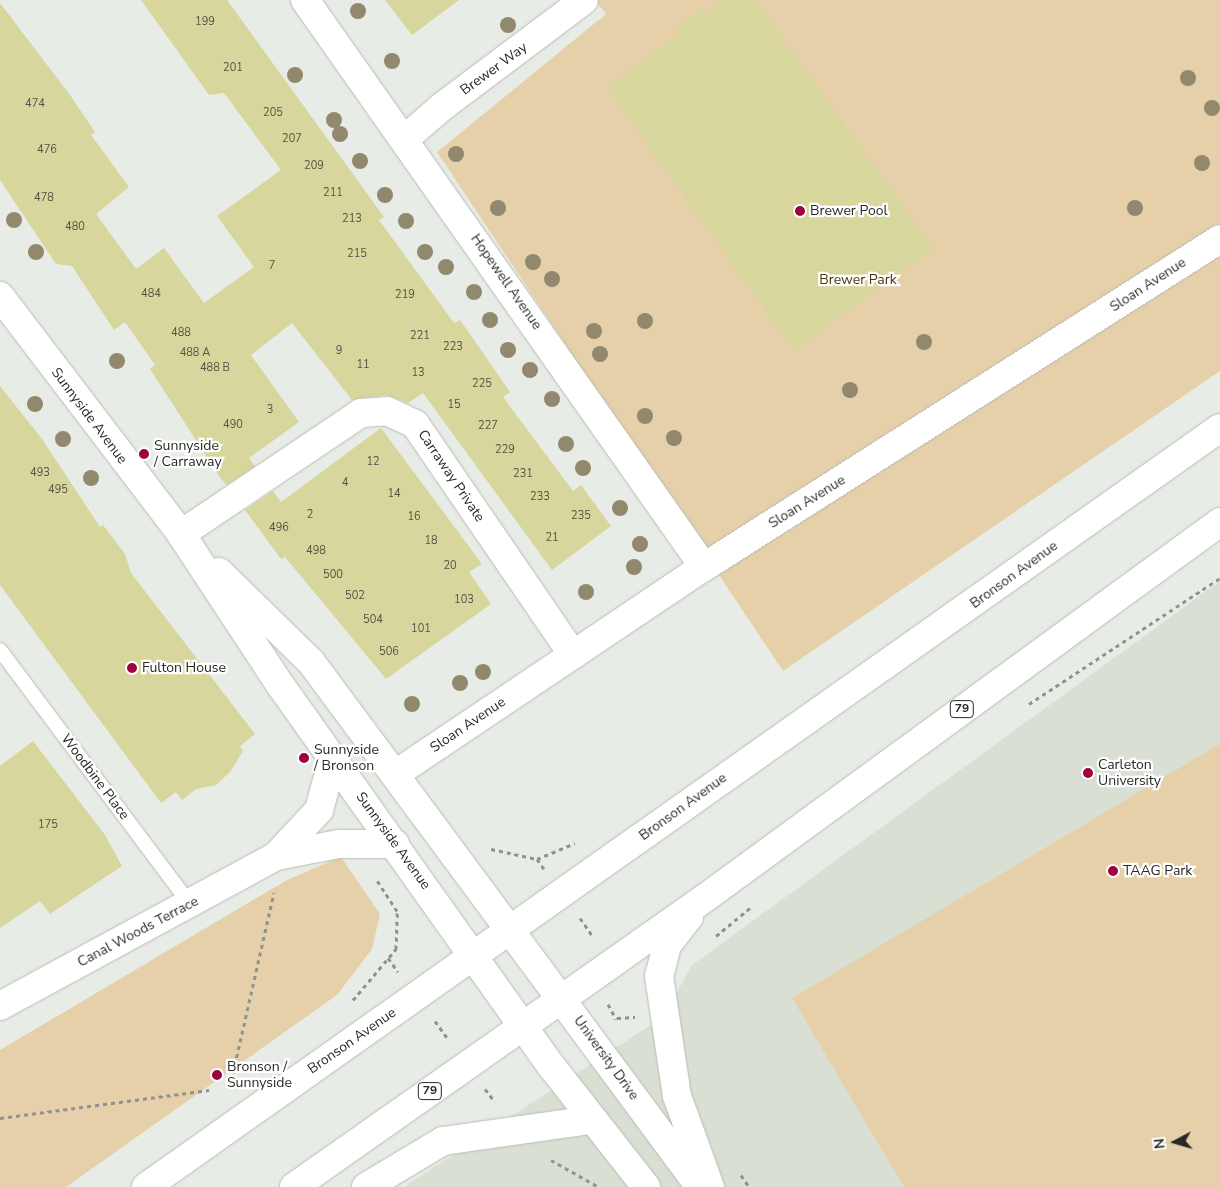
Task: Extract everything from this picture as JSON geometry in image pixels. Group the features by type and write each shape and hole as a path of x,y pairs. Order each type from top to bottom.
{"street":[{"name":"Hopewell Avenue","path":"305,0 406,138 704,567"},
{"name":"Brewer Way","path":"406,138 443,106 584,0"},
{"name":"Sloan Avenue","path":"397,773 704,567 1220,238"},
{"name":"Sunnyside Avenue","path":"0,296 181,534 333,758 396,844 522,1024"},
{"name":"Carraway Private","path":"181,534 361,413 387,411 414,424 573,656"},
{"name":"Bronson Avenue","path":"146,1187 1220,428"},
{"name":"79","path":"294,1187 522,1024 705,898 1220,522"},
{"name":"Sunnyside Avenue","path":"181,534 311,662 397,773 512,929"},
{"name":"Canal Woods Terrace","path":"0,1006 276,856 319,810 333,758"},
{"name":"Canal Woods Terrace","path":"276,856 339,844 396,844"},
{"path":"705,898 667,944 659,976 677,1096 710,1187"},
{"name":"University Drive","path":"512,929 700,1187"},
{"path":"522,1024 591,1120 646,1187"},
{"path":"366,1187 431,1145 449,1139 591,1120"}],"lane":[{"name":"Woodbine Place","path":"0,650 190,904"}],"path":[{"path":"1025,707 1220,578"},
{"path":"487,848 537,859 584,838"},
{"path":"233,1073 274,894 276,856"},
{"path":"713,939 758,902"},
{"path":"617,1018 638,1017"},
{"path":"0,1118 209,1090"},
{"path":"740,1172 749,1187"}],"shaded area":[{"name":"Carleton University","path":"1220,581 1220,1187 404,1187 664,1016 692,965"}],"green space":[{"name":"Brewer Park","path":"595,0 1220,0 1220,371 783,671 437,152 606,14"},
{"name":"TAAG Park","path":"1220,744 1220,1187 904,1187 792,998"},
{"path":"341,857 380,914 372,949 337,995 66,1187 0,1187 0,1050 287,880"}],"building":[{"path":"141,0 227,0 384,217 379,220 454,323 460,320 481,350 510,392 503,397 573,491 581,485 611,526 552,570 423,393 408,403 386,395 352,400 292,323 251,355 299,422 249,458 255,466 227,485 221,479 150,369 155,365 125,322 114,330 72,266 56,264 0,180 0,3 70,95 95,132 91,135 129,187 96,214 136,269 164,248 204,303 254,267 217,216 281,170 224,93 209,95"},
{"path":"385,0 459,0 412,35"},
{"name":"Brewer Pool","path":"723,0 755,0 933,248 794,350 607,87 679,34 675,30 702,9 705,14"},
{"name":"Fulton House","path":"0,386 42,439 100,527 103,525 125,554 131,573 255,734 240,746 243,751 230,772 216,785 196,789 182,800 176,792 161,803 0,585"},
{"path":"381,428 482,564 469,572 491,604 386,679 285,557 281,559 245,510 273,491 281,502"},
{"path":"33,741 105,835 122,866 50,914 40,901 0,928 0,766"}],"place":[{"name":"Brewer Pool","path":"800,211"},
{"name":"Sunnyside / Carraway","path":"144,454"},
{"name":"Fulton House","path":"132,668"},
{"name":"Sunnyside / Bronson","path":"304,758"},
{"name":"Carleton University","path":"1088,773"},
{"name":"TAAG Park","path":"1113,871"},
{"name":"Bronson / Sunnyside","path":"217,1075"}]}
